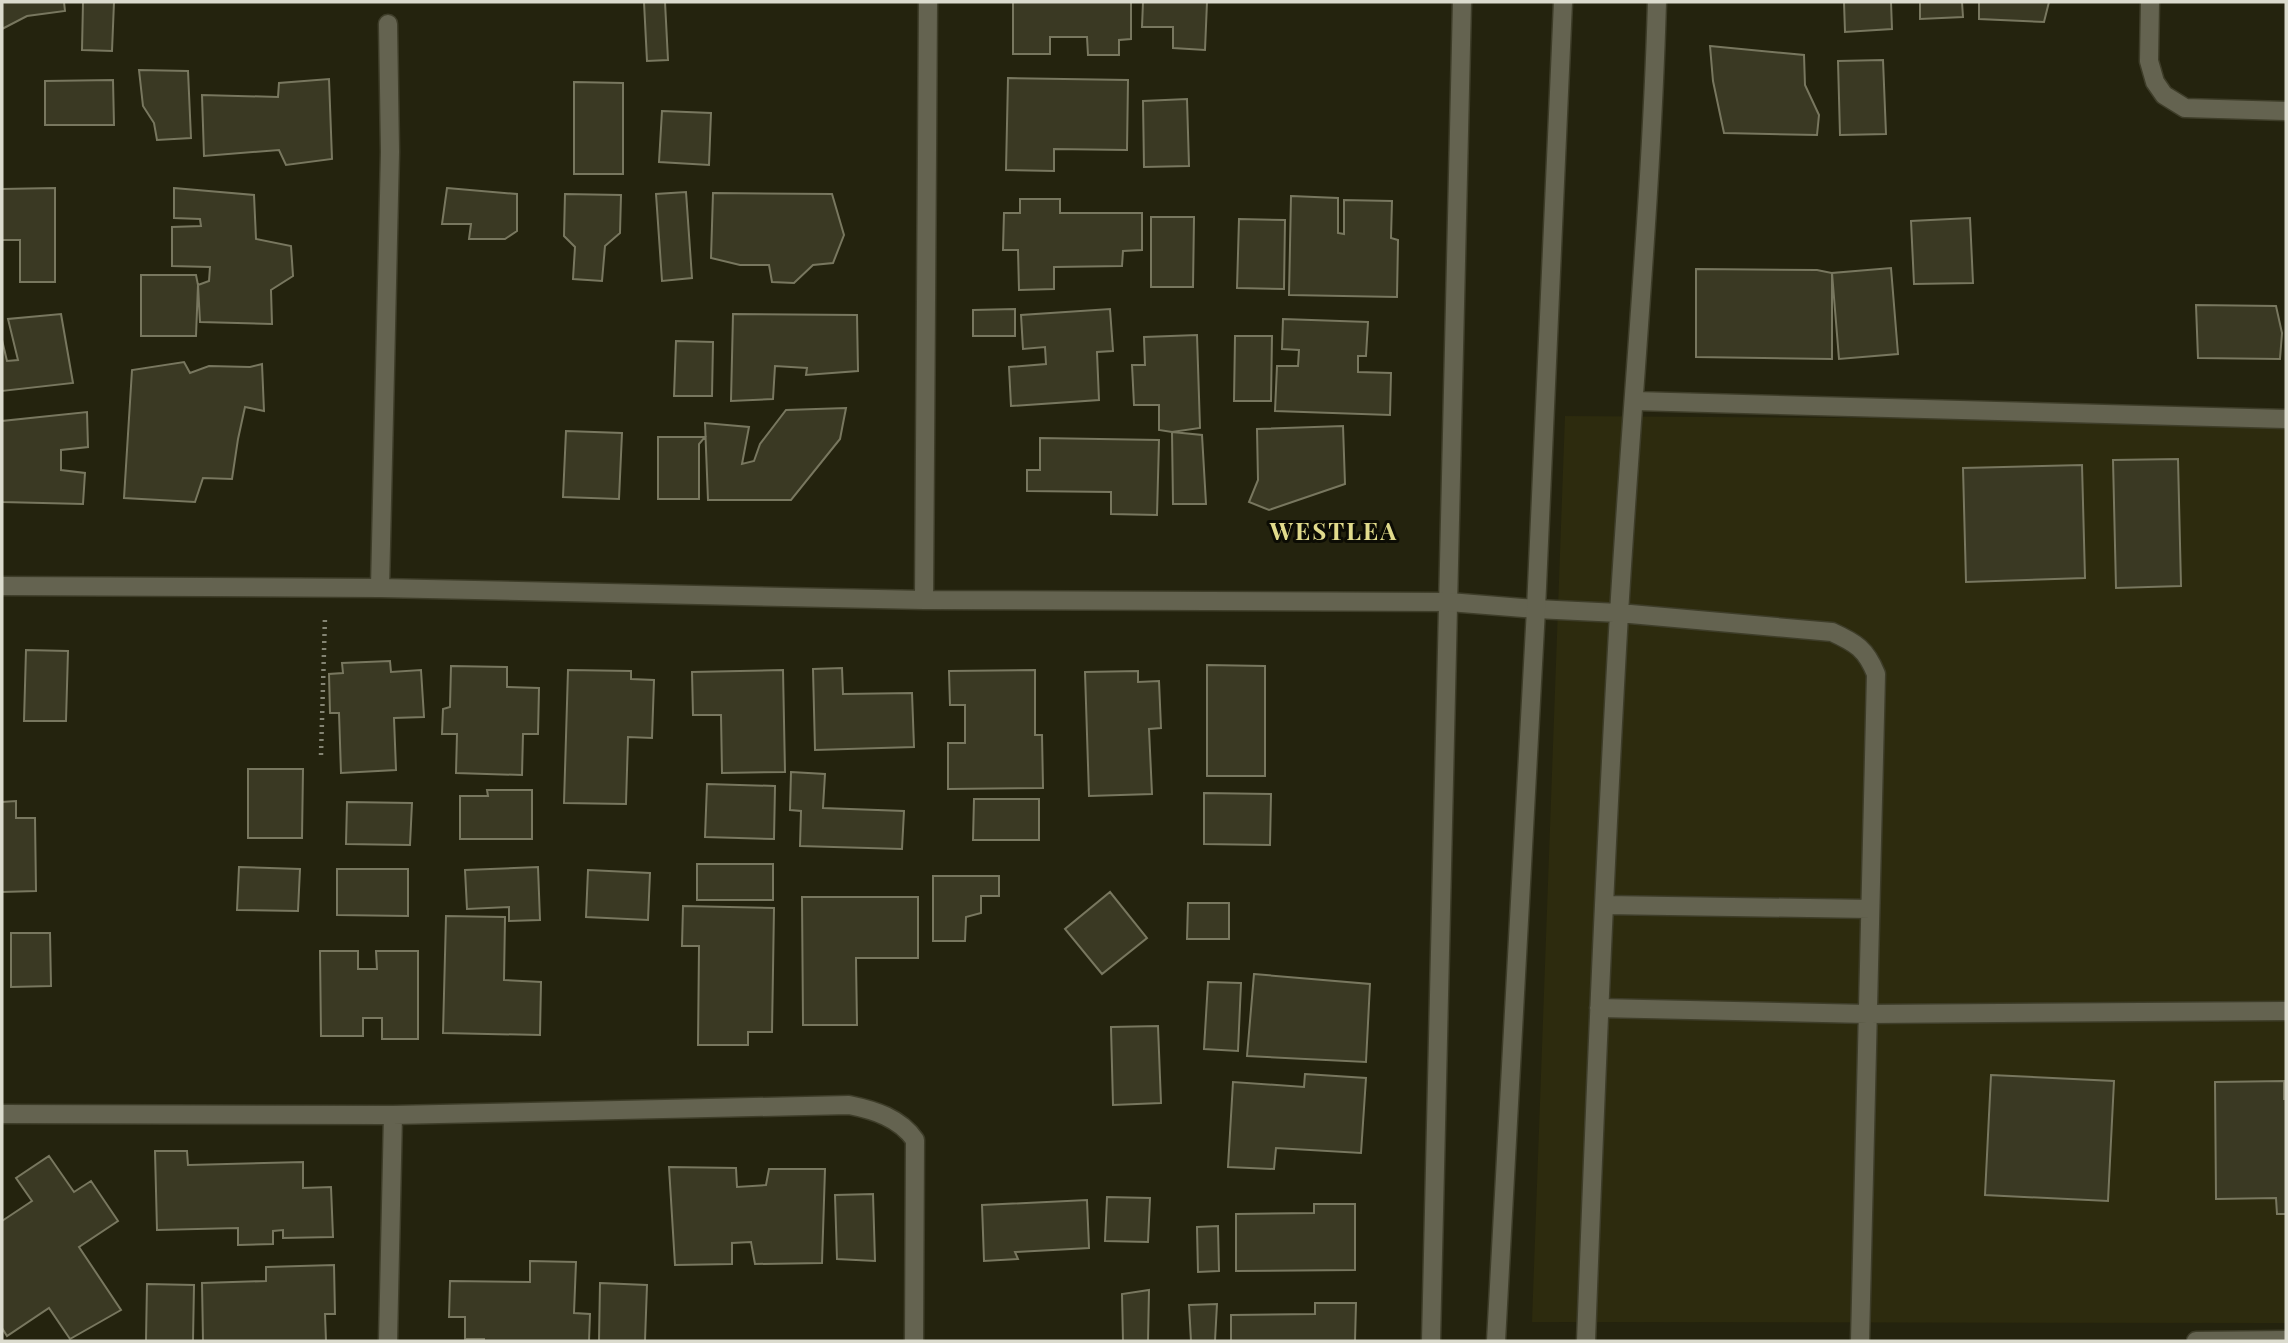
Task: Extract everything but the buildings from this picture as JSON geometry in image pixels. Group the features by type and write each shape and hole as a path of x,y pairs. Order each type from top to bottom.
{"street":[{"path":"924,600 928,2"},
{"path":"1431,1341 1462,2"},
{"path":"1496,1341 1536,609 1563,2"},
{"path":"1586,1341 1619,613 1635,401 1657,2"},
{"path":"2150,2 2149,61 2155,82 2164,95 2185,108 2286,111"},
{"path":"380,588 390,152 388,24"},
{"path":"1635,401 2286,419"},
{"path":"2,586 380,588 924,600 1449,602 1619,613 1832,632 1853,641 1868,655 1877,674 1860,1341"},
{"path":"1605,905 1870,909"},
{"path":"1599,1008 1868,1014 2286,1011"},
{"path":"2,1114 393,1115 849,1105 871,1110 906,1128 915,1140 914,1341"},
{"path":"388,1341 393,1115"},
{"path":"2196,1341 2286,1340"}],"path":[{"path":"321,755 326,588"}],"shaded area":[{"path":"1565,416 2286,421 2286,1323 1532,1322"}],"district":[{"name":"WESTLEA","path":"1334,532"}]}
